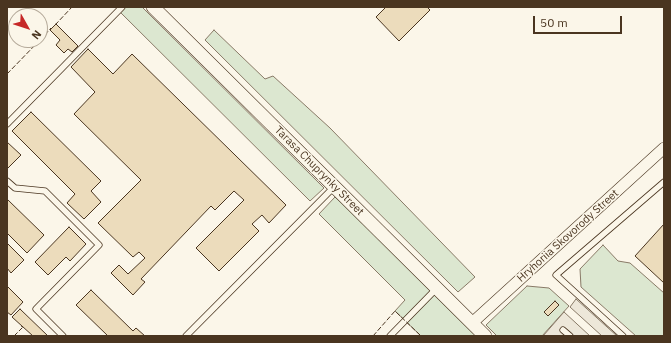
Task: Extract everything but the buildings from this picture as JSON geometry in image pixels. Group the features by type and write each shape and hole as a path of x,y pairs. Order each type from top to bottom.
{"street":[{"name":"Tarasa Chuprynky Street","path":"153,7 485,336"},
{"name":"Hryhoriia Skovorody Street","path":"472,323 664,148"}],"lane":[{"path":"7,124 122,7"},
{"path":"7,181 14,188 45,191 99,245 36,309 63,336"},
{"path":"623,336 556,275 664,182"},
{"path":"186,336 334,187"},
{"path":"390,336 437,288"},
{"path":"563,330 570,336"}],"green space":[{"path":"115,7 142,7 324,188 310,201"},
{"path":"214,30 265,79 273,76 330,128 475,277 458,292 205,40"},
{"path":"335,197 476,336 421,336 395,311 405,300 319,214"},
{"path":"603,245 618,261 630,263 664,293 664,336 636,336 581,287 580,269"},
{"path":"527,286 549,288 569,306 542,336 497,336 486,325"}],"shaded area":[{"path":"576,299 617,336 602,336 570,307"},
{"path":"564,312 590,336 543,336"}],"fence":[{"path":"57,25 56,24 72,7"},
{"path":"48,31 51,28"},
{"path":"7,74 32,48"},
{"path":"373,336 395,311 421,336"},
{"path":"14,336 23,327 21,326"}]}
